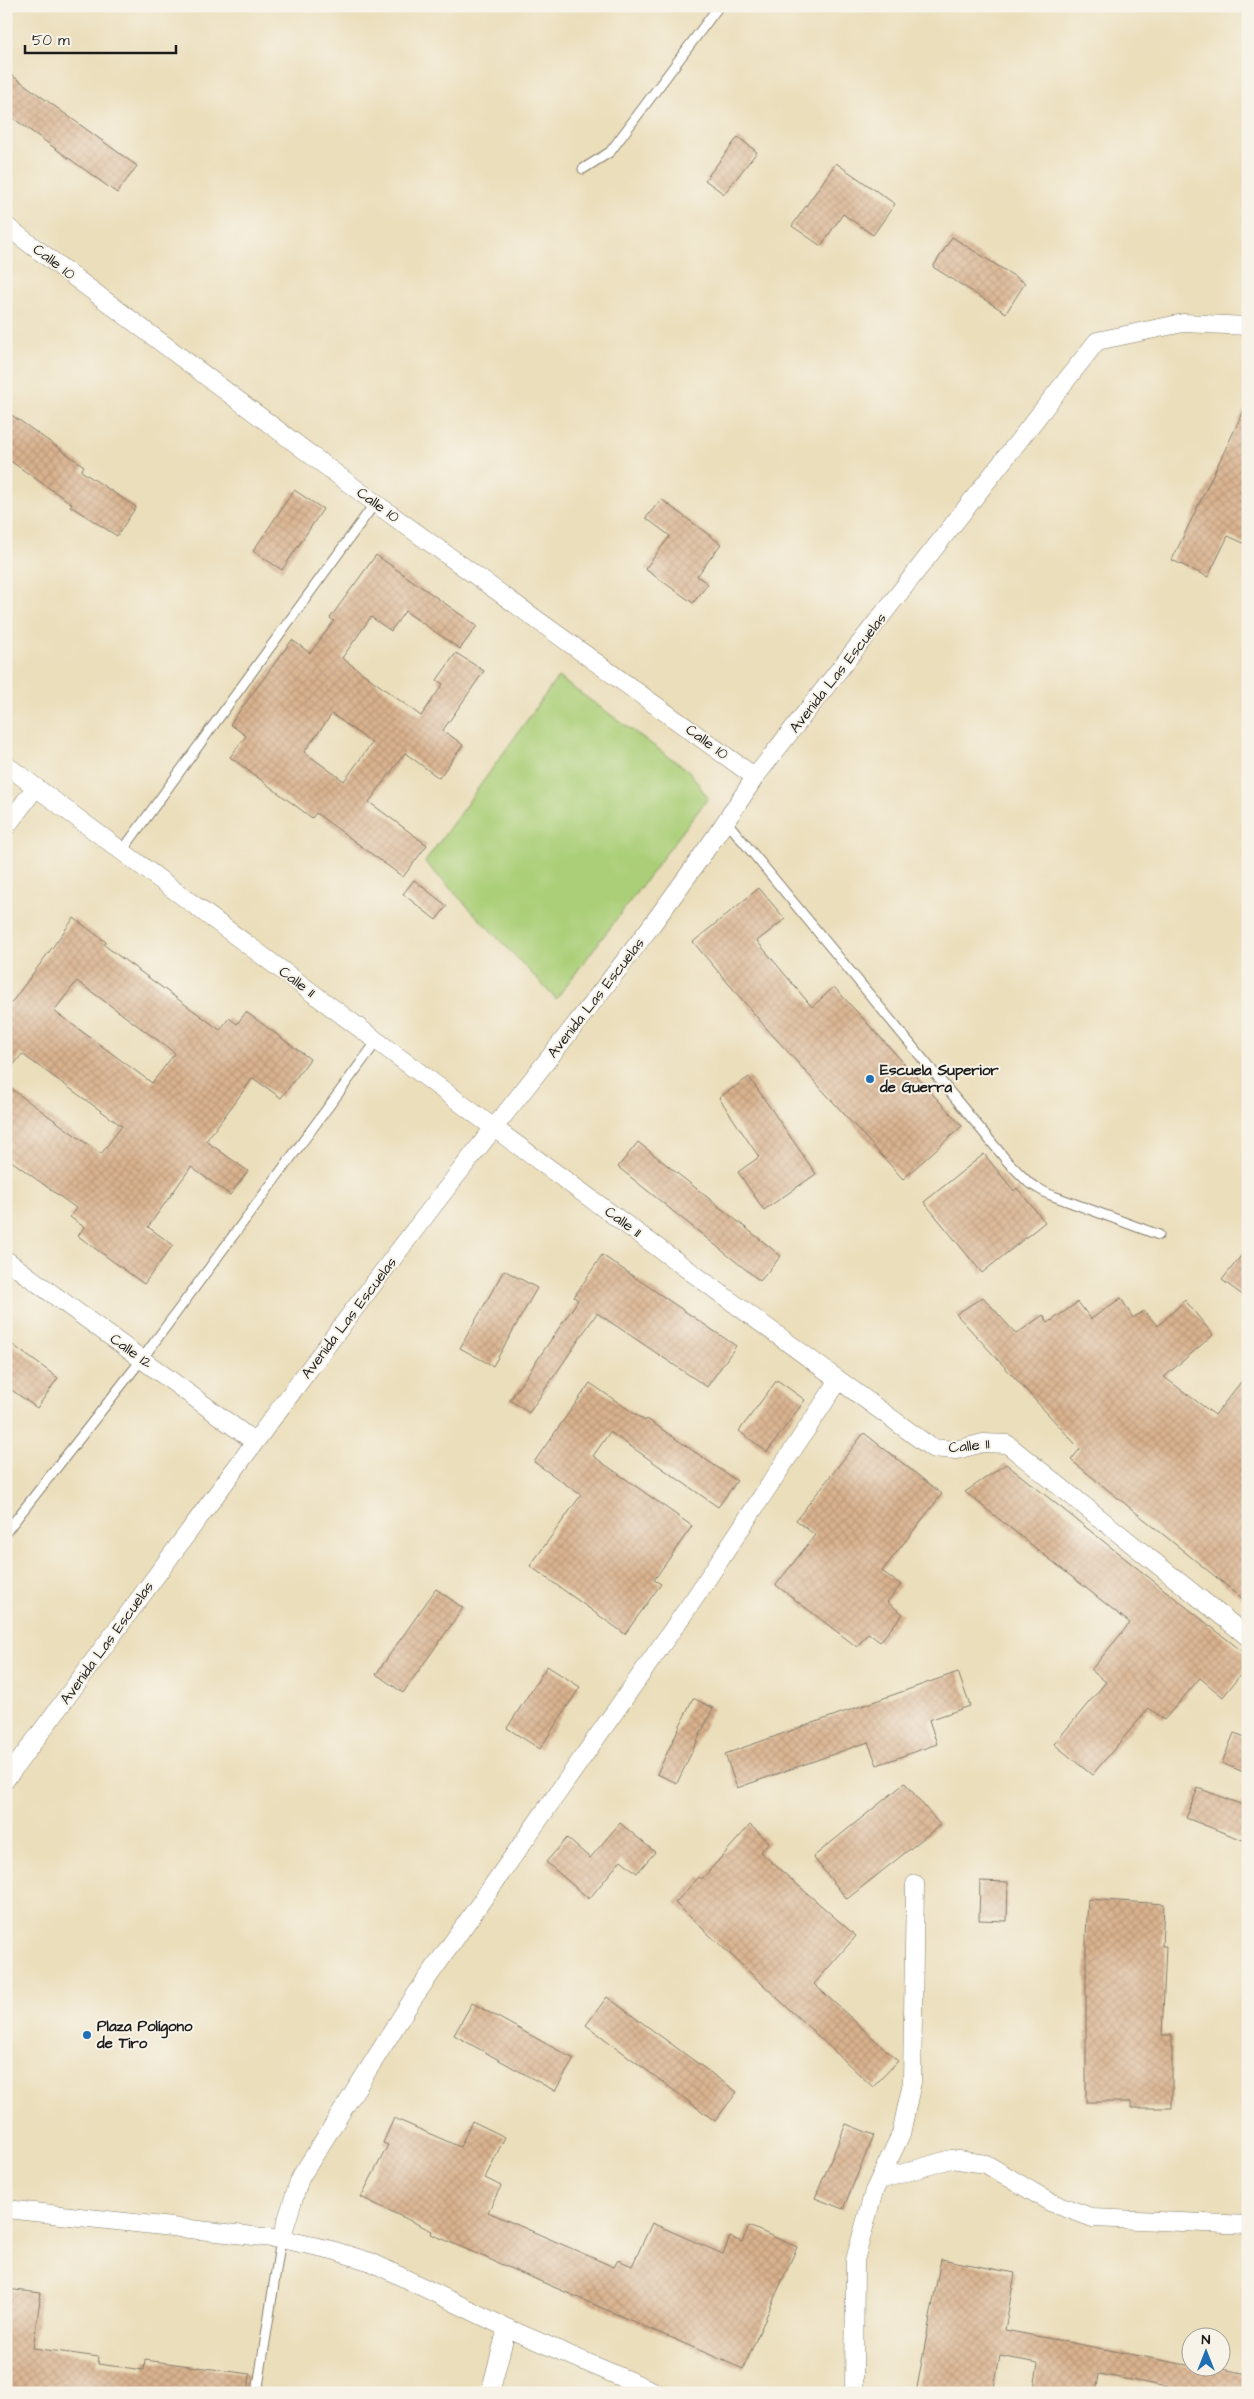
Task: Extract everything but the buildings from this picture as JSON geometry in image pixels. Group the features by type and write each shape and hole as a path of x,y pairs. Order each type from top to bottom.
{"street":[{"name":"Calle 10","path":"6,226 375,503 755,777"},
{"name":"Avenida Las Escuelas","path":"9,1769 494,1128 615,975 727,822 755,777 1097,341 1183,323 1248,326"},
{"name":"Calle 11","path":"6,765 494,1128 932,1448 956,1450 984,1443 1007,1444 1248,1638"},
{"path":"6,827 36,788"},
{"name":"Calle 12","path":"6,1260 255,1442"},
{"path":"282,2239 300,2178 412,2000 694,1599 839,1380"},
{"path":"854,2393 855,2260 874,2191 901,2134 912,2082 915,1884"},
{"path":"880,2180 951,2159 986,2164 1050,2202 1092,2218 1248,2225"},
{"path":"6,2209 282,2239 332,2250 371,2262 507,2328 658,2393"},
{"path":"490,2393 507,2328"}],"lane":[{"path":"583,169 610,152 719,6"},
{"path":"122,851 375,503"},
{"path":"727,822 1007,1161 1029,1183 1048,1194 1159,1235"},
{"path":"6,1532 142,1359 377,1041"},
{"path":"257,2393 282,2239"}],"green space":[{"path":"558,677 689,771 708,798 556,999 425,862"}],"place":[{"name":"Escuela Superior de Guerra","path":"870,1079"},
{"name":"Plaza Polígono de Tiro","path":"87,2035"}]}
